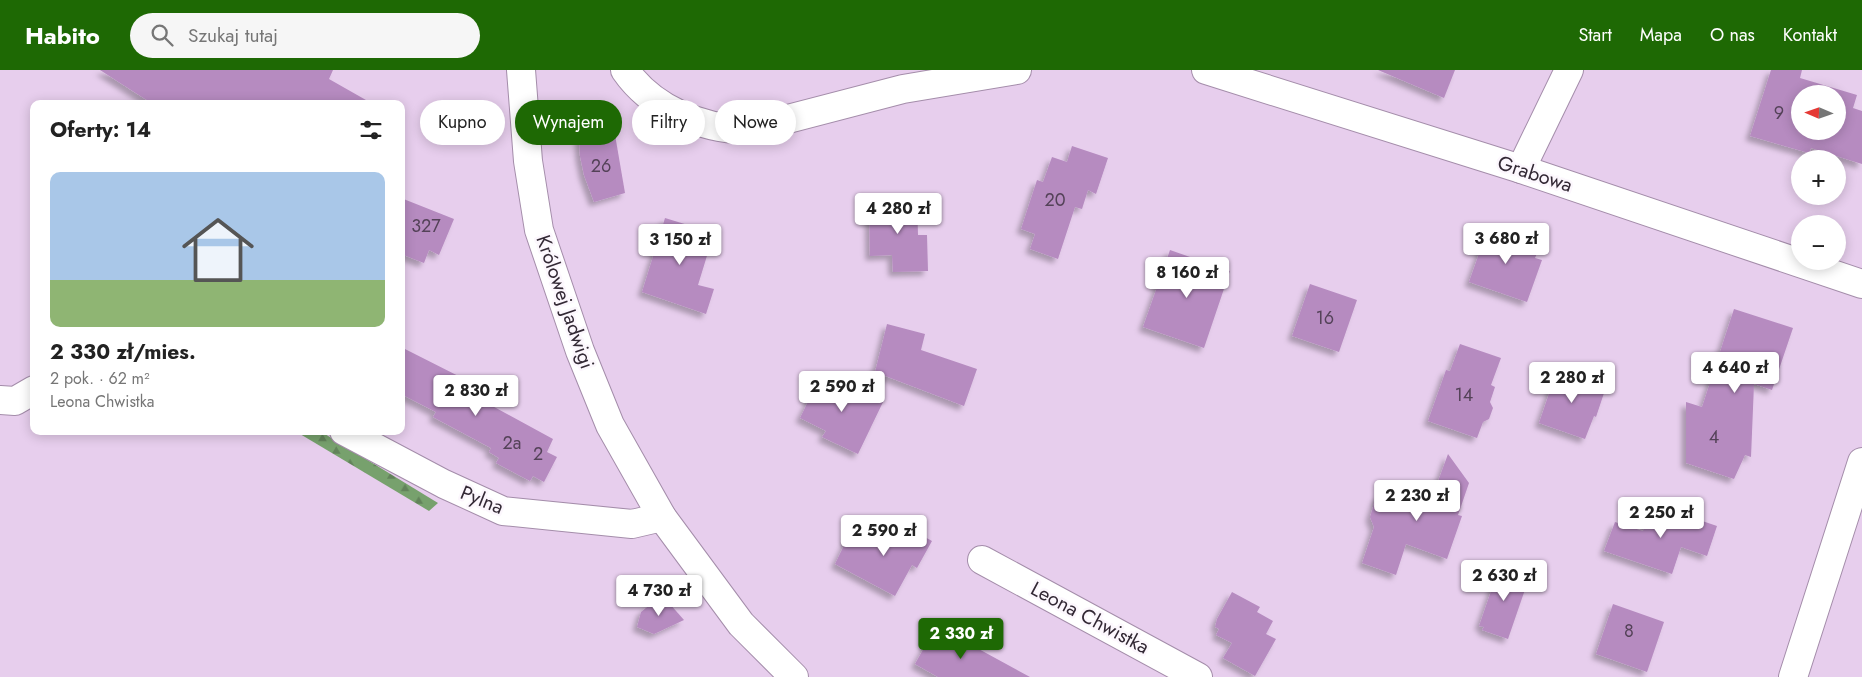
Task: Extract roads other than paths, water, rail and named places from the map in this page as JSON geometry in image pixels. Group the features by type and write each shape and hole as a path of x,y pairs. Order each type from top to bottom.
{"street":[{"name":"Królowej Jadwigi","path":"521,70 520,83 528,161 539,230 580,351 610,425 662,517 741,624 794,677"},
{"path":"625,70 639,86 663,107 697,121 746,130 888,92 999,71"},
{"name":"Grabowa","path":"1206,70 1521,169 1862,284"},
{"path":"1521,169 1569,70"},
{"path":"0,400 15,401 30,392"},
{"name":"Pylna","path":"352,435 444,484 503,512 632,524 662,517"},
{"path":"1793,677 1862,462"},
{"name":"Leona Chwistka","path":"982,560 1198,677"}]}
